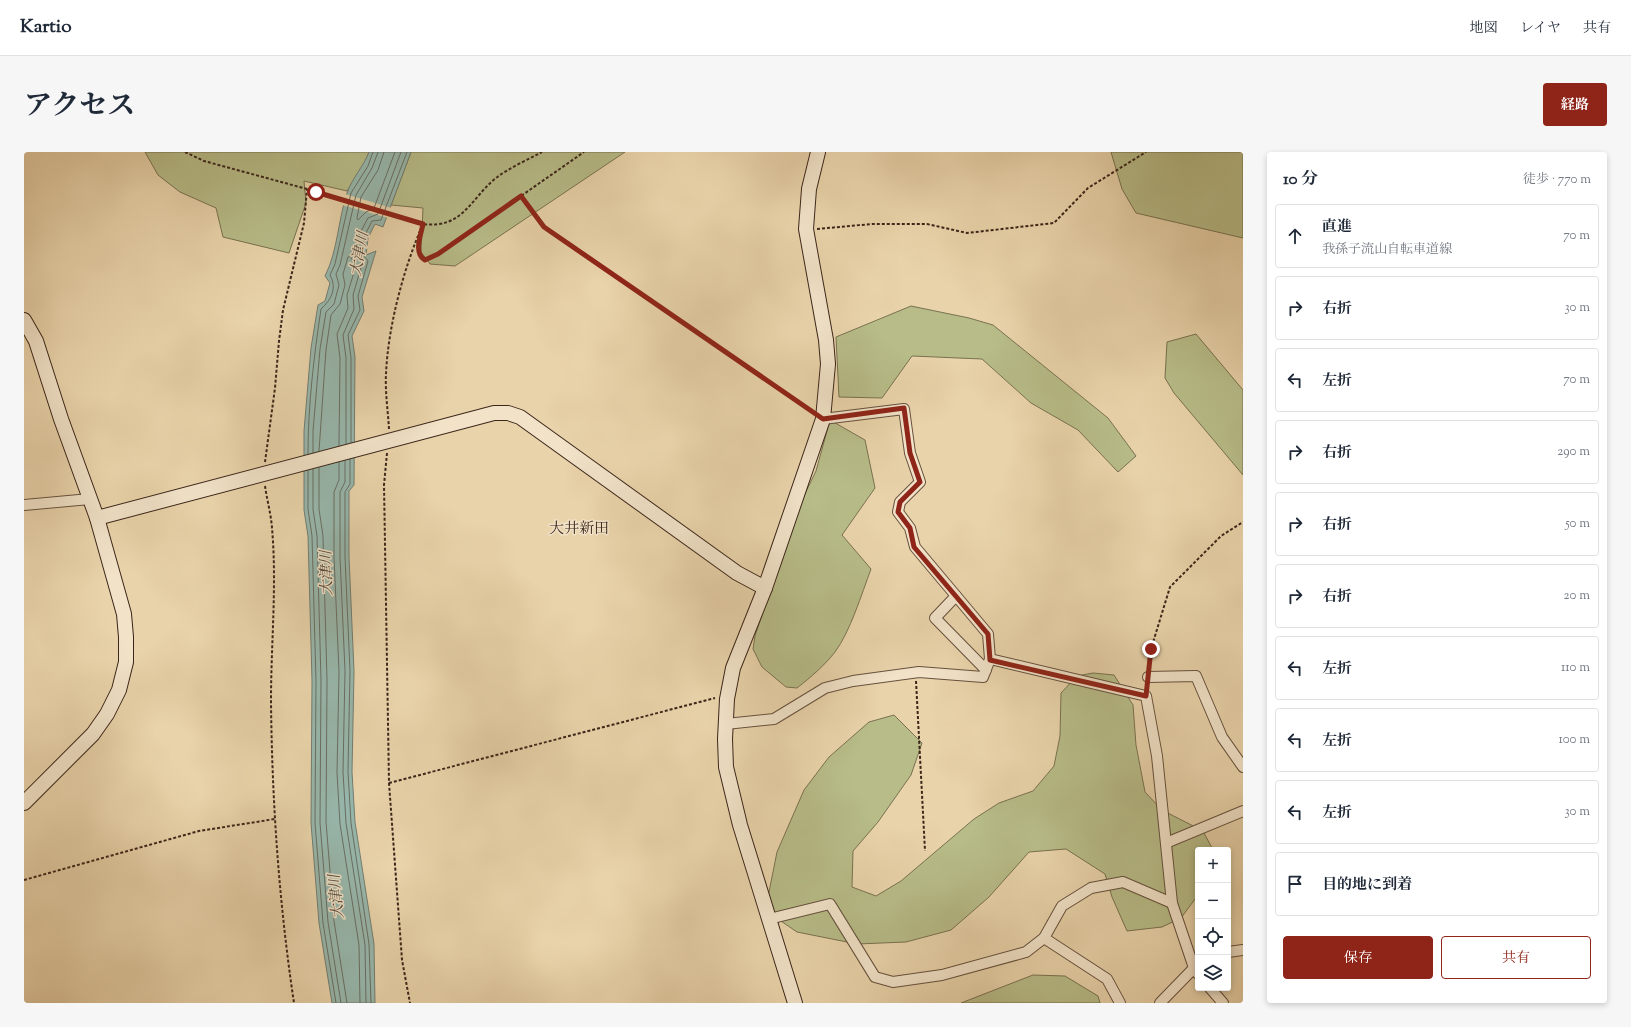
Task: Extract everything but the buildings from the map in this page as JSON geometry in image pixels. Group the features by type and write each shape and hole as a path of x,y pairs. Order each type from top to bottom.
{"street":[{"path":"795,1003 732,796 726,767 726,724 727,699 733,668 765,588 823,419 828,364 826,340 806,230 809,189 818,152"},
{"path":"24,320 36,341 97,518 124,614 126,662 119,690 93,734 24,803"},
{"path":"726,724 774,719 825,688 853,680 915,672 983,678 990,660 988,634 914,547 910,528 898,512 900,502 920,482 910,453 904,408 823,419"},
{"path":"97,518 388,440 494,413 508,413 520,417 737,573 765,588"},
{"path":"24,505 90,499"},
{"path":"956,596 935,618 986,670"},
{"path":"990,660 1146,696 1157,756 1172,903 1195,964"},
{"path":"1148,677 1196,676 1222,737 1243,767"},
{"path":"1166,843 1243,811"},
{"path":"769,919 830,904 875,977 893,982 942,975 1026,952 1044,938 1062,906 1091,888 1123,882 1172,903"},
{"path":"1044,938 1107,979 1120,1003"},
{"path":"1231,952 1243,950"},
{"path":"1160,1003 1195,971"},
{"path":"1213,991 1223,1003"}],"path":[{"path":"185,152 204,161 308,189 423,224 433,225 456,219 498,177 542,152"},
{"path":"423,224 418,252 420,257 425,260 438,254 584,152"},
{"path":"806,230 872,224 927,224 966,233 1054,223 1088,188 1146,152"},
{"path":"294,1003 284,937 275,819 271,701 273,565 272,527 263,474 275,388 282,318 296,251 304,223 308,189"},
{"path":"521,196 544,227 823,419"},
{"path":"410,1003 402,960 389,783 384,486 389,434 386,374 390,340 403,277 411,251 423,224"},
{"path":"1148,677 1151,649 1170,587 1221,536 1243,522"},
{"path":"915,672 925,851"},
{"path":"389,783 717,698 727,699"},
{"path":"24,880 199,831 275,819"}],"green space":[{"path":"145,152 369,152 365,164 347,191 304,181 306,203 289,253 223,237 216,208 180,192 158,175"},
{"path":"411,152 625,152 455,266 430,264 421,252 423,208 391,205"},
{"path":"1111,152 1243,152 1243,238 1136,213 1122,189"},
{"path":"911,306 969,318 993,325 1108,418 1136,456 1118,472 1078,430 1031,403 982,359 912,356 882,398 839,397 836,337"},
{"path":"1196,334 1243,390 1243,475 1174,393 1165,378 1167,342"},
{"path":"830,420 865,440 875,488 842,535 871,569 851,623 835,652 817,671 797,688 786,687 762,667 753,649 755,636 798,508 816,471"},
{"path":"1093,673 1114,675 1133,705 1136,745 1145,792 1162,810 1203,831 1211,847 1195,847 1195,899 1181,918 1162,927 1127,931 1112,897 1105,874 1066,849 1029,852 989,897 951,930 906,942 857,944 797,932 778,919 767,902 777,852 804,790 829,757 869,722 894,715 922,743 911,775 878,822 853,851 852,887 876,896 901,881 974,819 999,803 1033,791 1054,766 1060,736 1061,693 1077,676"},
{"path":"1033,975 1065,976 1098,996 1100,1003 961,1003"}],"water":[{"name":"大津川","path":"369,152 411,152 383,227 375,224 368,238 366,255 376,251 362,297 364,311 352,336 355,357 354,485 349,491 349,557 354,671 352,772 355,822 374,944 375,1003 332,1003 319,923 311,823 312,681 308,536 304,510 304,431 311,348 318,305 325,301 330,283 325,276 333,256 347,193"}],"pier":[{"path":"345,194 392,208 388,218 342,205"}],"district":[{"name":"大井新田","path":"579,528"}],"route":[{"path":"316,192 423,224 418,252 420,257 425,260 438,254 521,196 544,227 823,419 904,408 910,453 920,482 900,502 898,512 910,528 914,547 988,634 990,660 1146,696 1151,649"}]}
